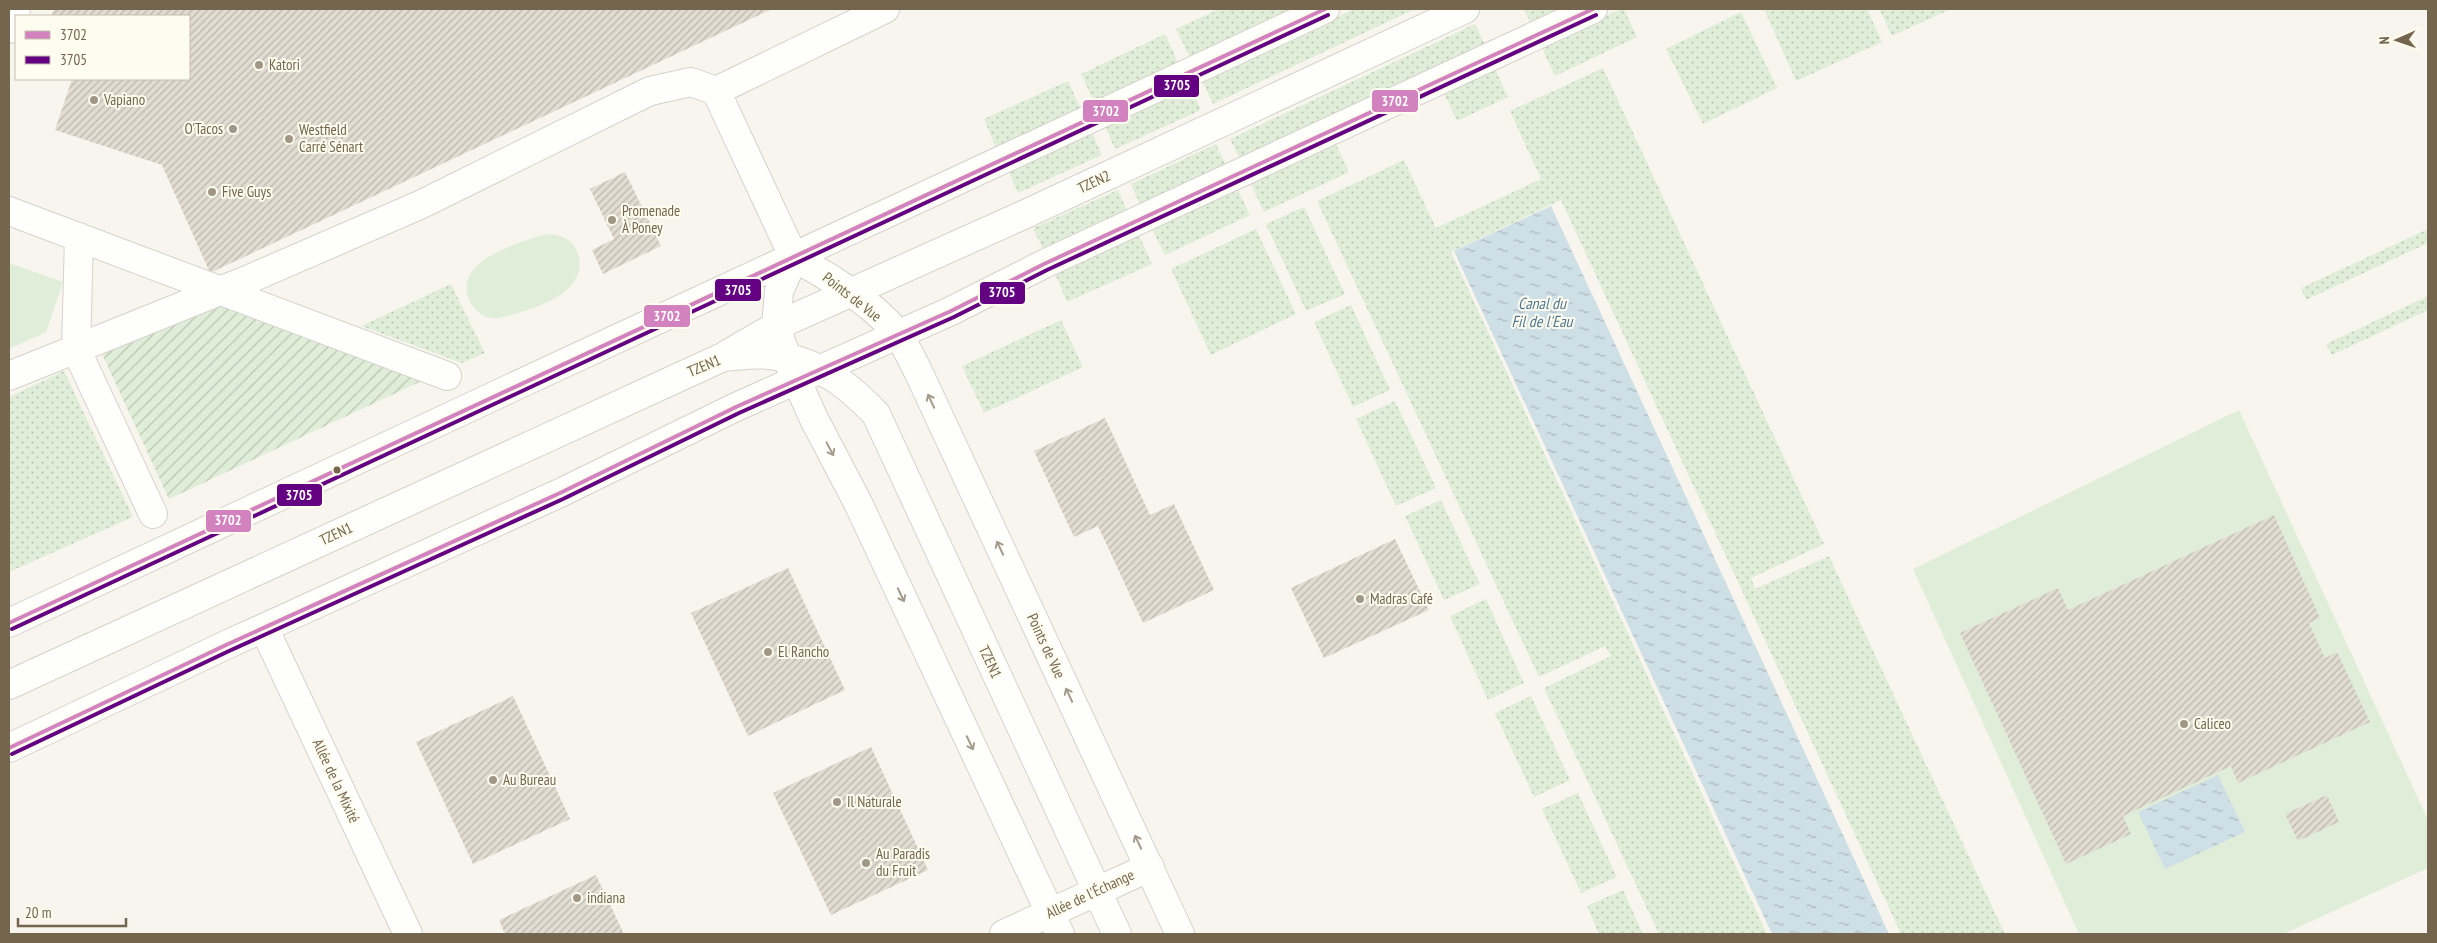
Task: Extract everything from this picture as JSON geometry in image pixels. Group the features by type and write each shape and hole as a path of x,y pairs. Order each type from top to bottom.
{"street":[{"path":"9,30 16,9"},
{"path":"716,91 885,9"},
{"path":"9,623 1325,9"},
{"name":"TZEN2","path":"723,356 776,326 1030,212 1465,9"},
{"path":"9,748 264,628 560,493 745,403 801,369 898,335 951,311 1044,264 1593,9"},
{"path":"9,376 235,285 422,204 650,91 691,82 716,91 794,258 779,292 776,326 801,369 814,419 858,503 1055,924"},
{"path":"9,211 80,237 235,285 447,376"},
{"path":"80,237 76,349 152,514"},
{"name":"Points de Vue","path":"794,258 822,272 873,311 898,335 917,369 1180,934"},
{"name":"TZEN1","path":"9,686 723,356 770,355 851,389 876,414 1117,934"},
{"path":"745,403 769,400 791,404 814,419"},
{"name":"Allée de la Mixité","path":"264,628 408,934"},
{"name":"Allée de l'Échange","path":"1004,934 1055,924 1098,891 1150,867"}],"green space":[{"path":"1219,9 1304,9 1192,62 1176,29"},
{"path":"1354,9 1415,9 1213,104 1202,80"},
{"path":"1524,9 1569,9 1532,26"},
{"path":"1624,9 1637,37 1555,76 1541,46"},
{"path":"1764,9 1867,9 1882,42 1796,81"},
{"path":"1879,9 1951,9 1892,36"},
{"path":"1741,12 1777,88 1703,124 1666,49"},
{"path":"1475,24 1486,47 1241,162 1230,139"},
{"path":"1165,34 1180,67 1096,106 1081,74"},
{"path":"1603,68 1824,544 1751,578 1755,589 1829,556 2005,934 1901,934 1561,200 1451,252 1767,934 1659,934 1544,688 1611,656 1605,646 1539,677 1317,201 1404,160 1436,228 1541,179 1510,111"},
{"path":"1495,69 1508,97 1457,121 1444,93"},
{"path":"1068,81 1082,112 997,150 984,119"},
{"path":"1189,84 1201,110 1115,149 1104,124"},
{"path":"1091,130 1102,155 1018,193 1007,168"},
{"path":"1334,140 1349,172 1264,212 1249,180"},
{"path":"1216,144 1228,170 1142,209 1131,184"},
{"path":"1236,186 1250,215 1165,255 1151,227"},
{"path":"1118,190 1129,215 1045,253 1033,228"},
{"path":"1304,207 1345,294 1306,311 1266,224"},
{"path":"1256,229 1296,314 1211,355 1171,269"},
{"path":"2428,229 2428,243 2306,300 2301,288"},
{"path":"1138,233 1152,264 1067,302 1054,271"},
{"path":"549,234 566,239 573,245 578,254 579,268 575,279 567,289 556,298 543,304 503,317 493,318 484,316 477,311 471,304 467,286 469,277 474,269 498,252 520,242"},
{"path":"9,263 63,282 46,332 9,349"},
{"path":"451,284 485,353 462,363 361,326"},
{"path":"2428,296 2428,310 2332,355 2326,344"},
{"path":"214,303 424,380 169,499 102,354"},
{"path":"1351,305 1390,390 1353,407 1314,322"},
{"path":"1061,320 1083,367 984,413 962,366"},
{"path":"64,371 133,517 9,572 9,397"},
{"path":"1395,401 1436,488 1396,506 1356,419"},
{"name":"Caliceo","path":"2239,410 2428,820 2428,868 2283,934 2079,934 1913,569"},
{"path":"1441,500 1480,584 1444,600 1405,516"},
{"path":"1486,599 1524,683 1488,700 1450,616"},
{"path":"1531,696 1570,780 1534,797 1495,713"},
{"path":"1578,793 1617,877 1581,893 1542,809"},
{"path":"1623,890 1643,934 1599,934 1587,906"}],"water":[{"name":"Canal du Fil de l'Eau","path":"1551,206 1889,934 1772,934 1454,251"},
{"path":"2218,775 2245,832 2165,869 2138,812"}],"building":[{"name":"Westfield Carré Sénart","path":"54,9 772,9 210,273 162,165 55,130 72,80 190,80 190,15 51,15"},
{"path":"625,172 661,246 603,274 592,250 614,239 590,189"},
{"path":"1105,418 1150,515 1174,504 1214,590 1143,623 1098,526 1074,537 1034,451"},
{"path":"2274,515 2320,618 2309,623 2325,658 2337,652 2370,722 2238,783 2231,766 2123,816 2131,834 2066,864 1960,633 2058,588 2068,610"},
{"name":"Madras Café","path":"1395,539 1429,610 1324,658 1291,588"},
{"name":"El Rancho","path":"788,568 845,690 748,736 691,613"},
{"name":"Au Bureau","path":"513,696 570,819 473,864 416,742"},
{"path":"871,747 928,870 831,915 773,793"},
{"path":"2327,795 2339,822 2298,841 2285,814"},
{"name":"indiana","path":"596,875 624,934 505,934 499,920"}],"transit line":[{"name":"3702","path":"9,623 1325,9"},
{"name":"3702","path":"9,748 226,645 560,493 736,407 951,311 1044,264 1593,9"},
{"name":"3705","path":"12,629 1328,15"},
{"name":"3705","path":"12,754 229,651 563,499 739,413 954,317 1047,270 1596,15"}],"place":[{"name":"Katori","path":"259,65"},
{"name":"Vapiano","path":"94,100"},
{"name":"O'Tacos","path":"233,129"},
{"name":"Westfield Carré Sénart","path":"289,139"},
{"name":"Five Guys","path":"212,192"},
{"name":"Promenade À Poney","path":"612,220"},
{"name":"Madras Café","path":"1360,599"},
{"name":"El Rancho","path":"768,652"},
{"name":"Caliceo","path":"2184,724"},
{"name":"Au Bureau","path":"493,780"},
{"name":"Il Naturale","path":"837,802"},
{"name":"Au Paradis du Fruit","path":"866,863"},
{"name":"indiana","path":"577,898"}]}
